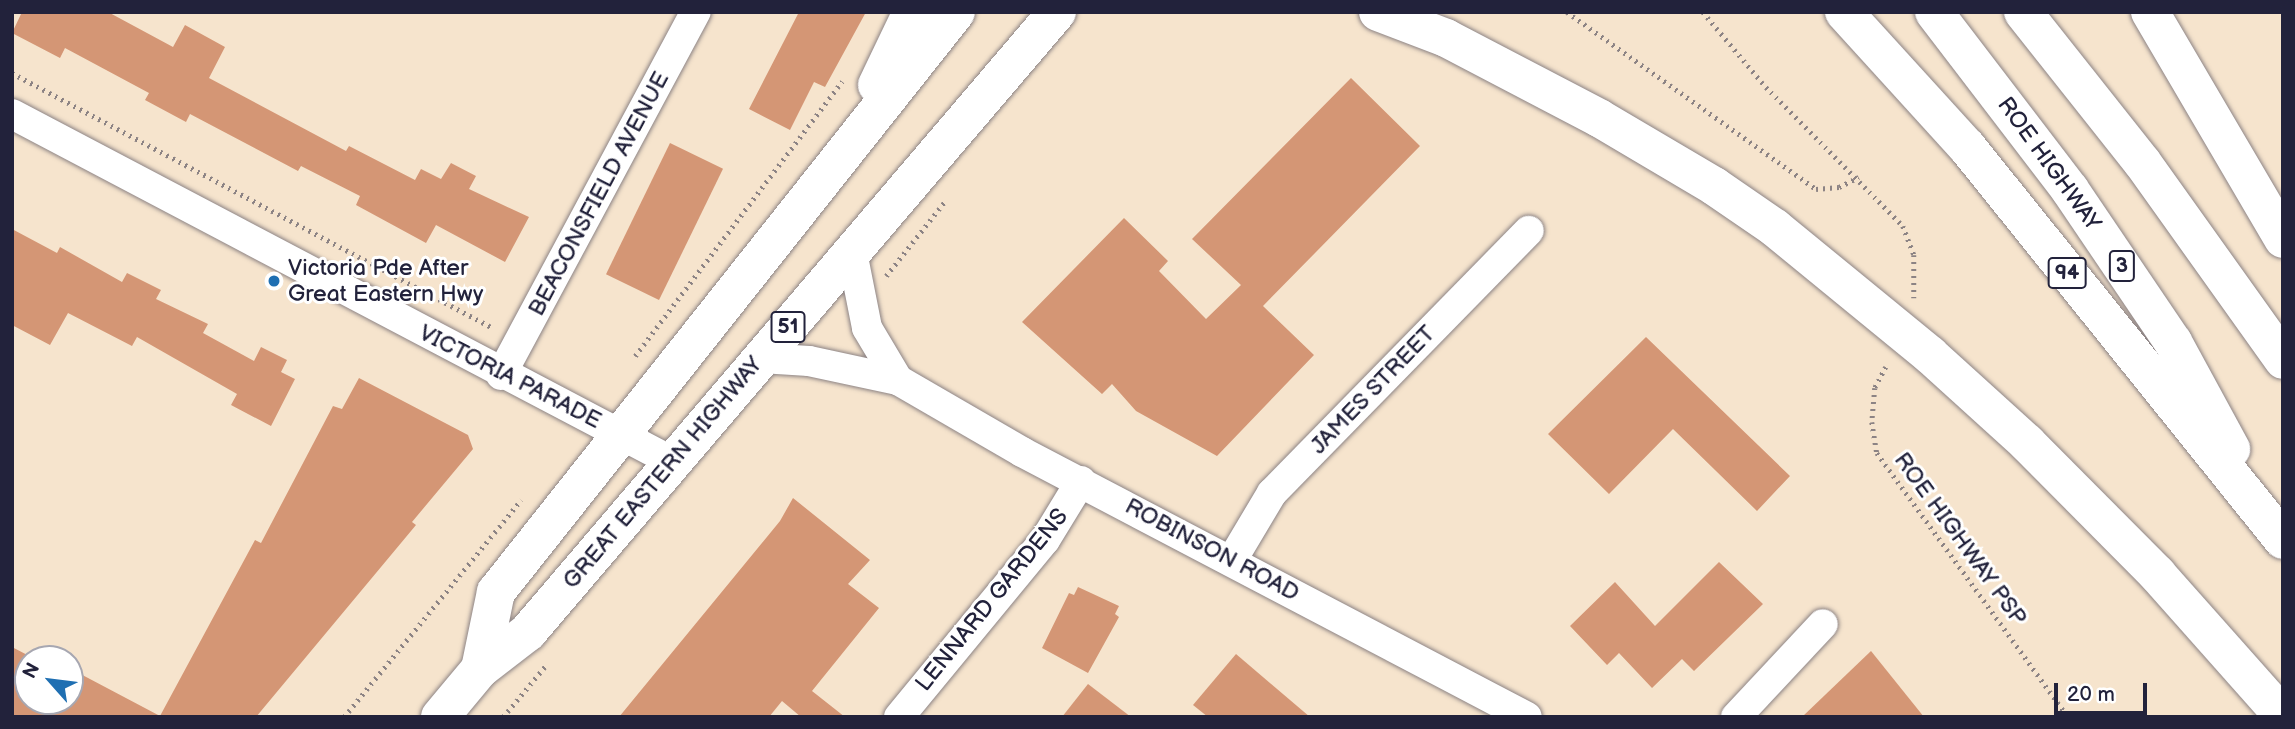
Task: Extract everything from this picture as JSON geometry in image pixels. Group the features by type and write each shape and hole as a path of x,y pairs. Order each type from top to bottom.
{"highway":[{"path":"795,213 867,105 912,12"},
{"name":"GREAT EASTERN HIGHWAY","path":"480,669 496,592 956,12"},
{"name":"GREAT EASTERN HIGHWAY","path":"440,717 480,669 528,632 1057,12"},
{"path":"1378,12 1446,38 1599,118 1714,186 1775,228 1930,355 2027,443 2157,574 2283,716"},
{"name":"94","path":"1844,12 1967,147 2283,540"},
{"name":"ROE HIGHWAY","path":"1934,12 2070,190 2174,342 2283,540"},
{"path":"2023,12 2142,162 2283,360"},
{"path":"2150,12 2283,239"}],"street":[{"name":"BEACONSFIELD AVENUE","path":"501,375 696,12"},
{"name":"VICTORIA PARADE","path":"12,114 501,375 623,433 673,462"},
{"name":"JAMES STREET","path":"1232,560 1272,493 1529,231"},
{"path":"852,251 867,328 898,380"},
{"name":"ROBINSON ROAD","path":"761,358 809,361 898,380 1081,481 1527,717"},
{"name":"LENNARD GARDENS","path":"899,717 1045,540 1081,481"},
{"path":"1736,717 1823,624"}],"path":[{"path":"1567,12 1816,189 1839,187 1859,177"},
{"path":"1703,12 1766,87 1859,177 1903,226 1914,255 1917,289 1910,311"},
{"path":"12,73 502,332"},
{"path":"629,364 844,78"},
{"name":"ROE HIGHWAY PSP","path":"1885,367 1875,388 1872,422 1877,453 2068,717"},
{"path":"344,717 525,495"}],"building":[{"path":"22,12 108,12 173,47 185,25 225,47 209,78 346,151 349,146 415,180 421,169 441,179 451,163 476,176 469,189 529,217 505,262 436,225 426,243 356,205 360,196 301,166 298,171 190,114 186,122 145,100 149,93 65,48 60,58 12,33"},
{"path":"799,12 866,12 825,87 814,82 790,130 749,109"},
{"path":"1351,78 1420,146 1263,306 1314,355 1217,456 1136,411 1112,384 1102,394 1022,322 1124,218 1168,261 1159,271 1206,319 1241,285 1192,239"},
{"path":"670,143 723,169 659,300 606,274"},
{"path":"12,229 57,253 60,247 122,282 127,273 161,290 156,299 208,324 203,333 254,361 261,347 287,360 281,372 295,379 271,426 231,405 237,394 137,337 132,346 68,313 50,345 12,325"},
{"path":"1646,337 1790,476 1757,511 1673,429 1609,494 1548,434"},
{"path":"359,378 468,435 473,449 412,522 416,525 256,717 12,717 12,647 14,715 84,715 84,676 160,716 255,540 261,543 333,406 342,409"},
{"path":"793,498 870,560 848,584 879,608 812,691 845,717 801,717 782,701 769,717 619,717 780,521"},
{"path":"1719,562 1763,604 1694,671 1682,659 1652,688 1619,653 1607,665 1570,626 1615,582 1655,626"},
{"path":"1078,587 1119,606 1115,614 1119,617 1088,673 1042,648 1069,593 1074,595"},
{"path":"1871,651 1924,717 1802,717"},
{"path":"1236,654 1310,717 1208,717 1193,705"},
{"path":"1088,684 1131,717 1062,717"}],"place":[{"name":"Victoria Pde After Great Eastern Hwy","path":"274,281"}]}
